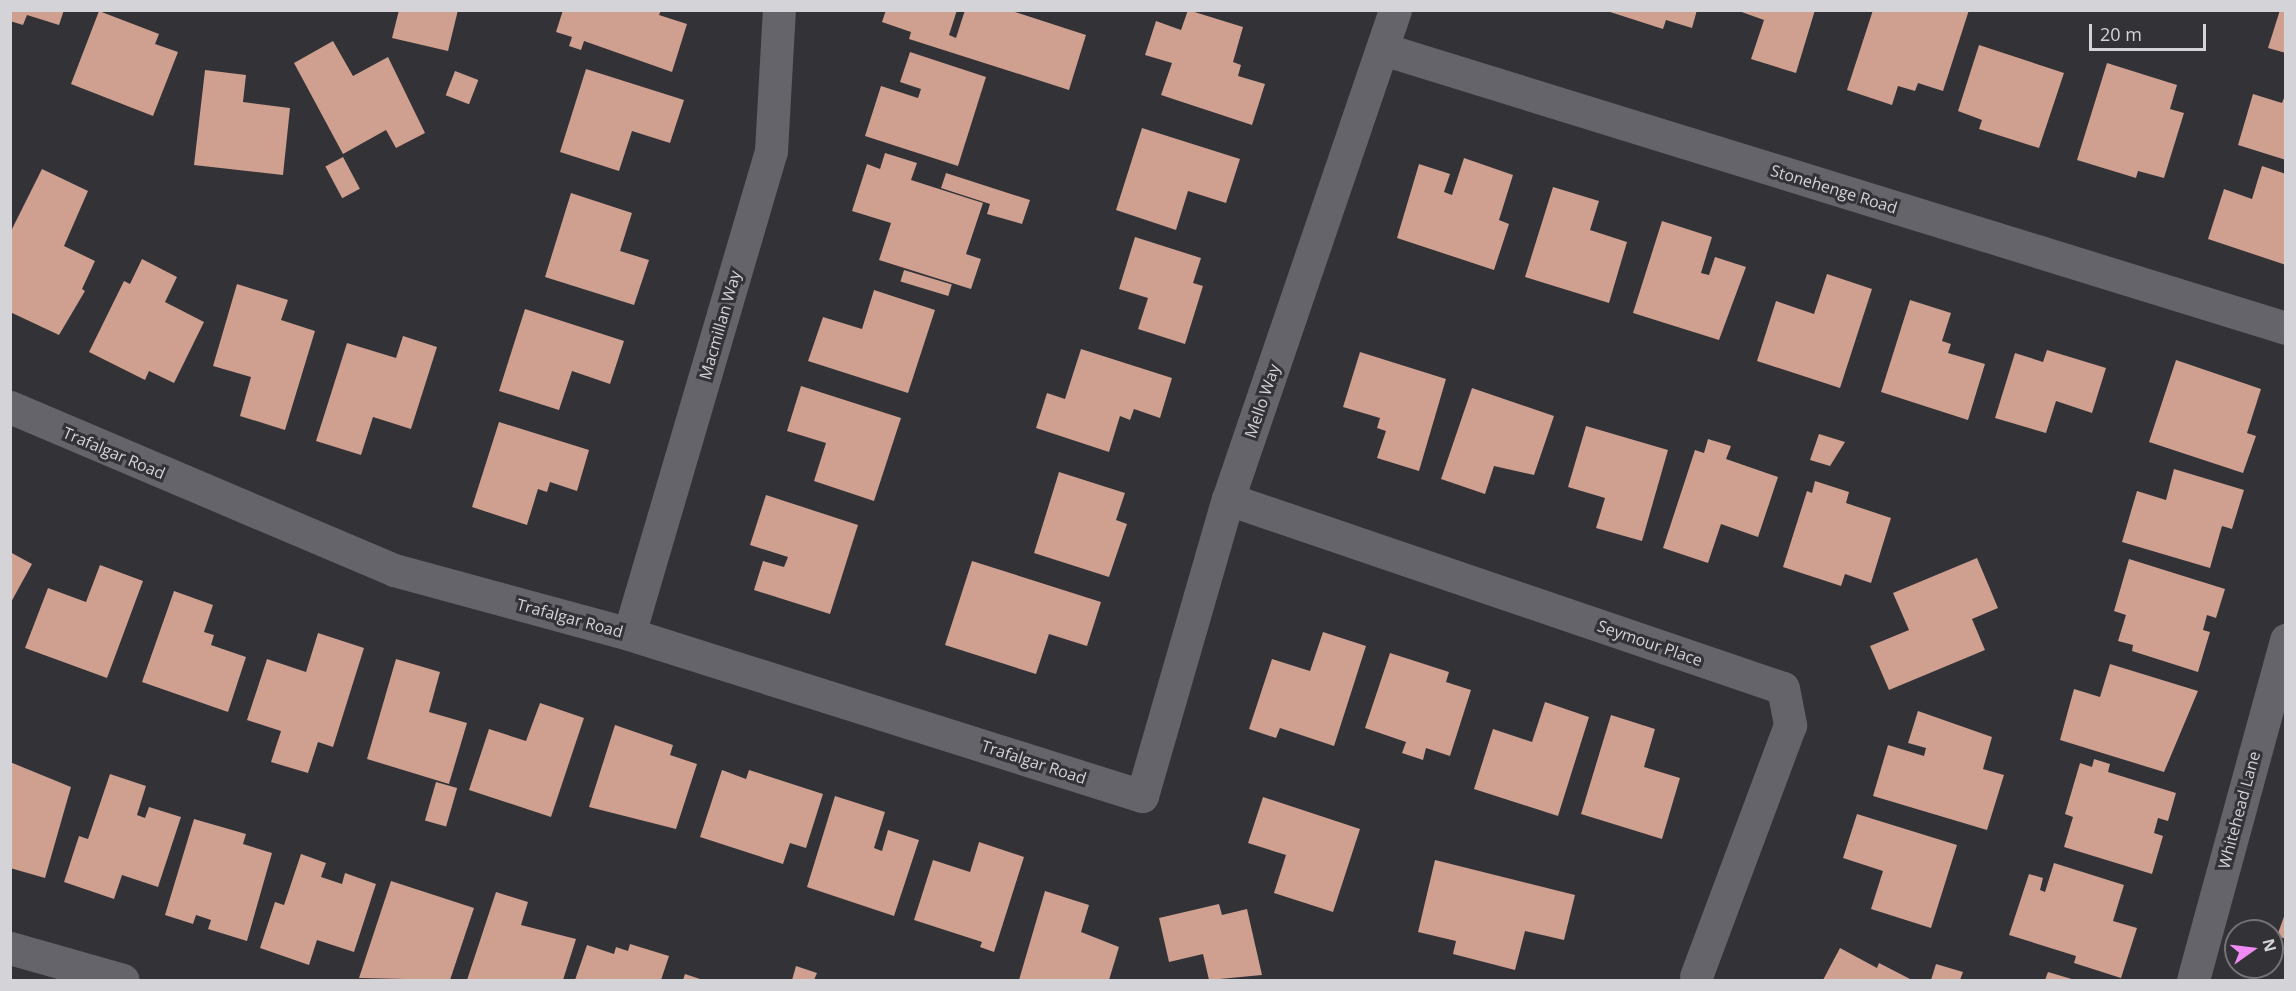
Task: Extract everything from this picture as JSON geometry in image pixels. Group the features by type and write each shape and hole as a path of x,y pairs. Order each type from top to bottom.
{"street":[{"name":"Macmillan Way","path":"629,634 771,151 779,10"},
{"name":"Mello Way","path":"1142,796 1228,499 1395,10"},
{"name":"Stonehenge Road","path":"1383,49 2286,328"},
{"name":"Trafalgar Road","path":"10,408 394,570 629,634 1142,796"},
{"name":"Seymour Place","path":"1228,499 1783,688 1790,725 1695,976"},
{"name":"Whitehead Lane","path":"2193,981 2286,639"},
{"path":"10,948 123,981"}],"building":[{"path":"10,10 64,10 59,25 27,15 23,25 10,21"},
{"path":"399,10 458,10 448,51 392,38"},
{"path":"563,10 661,10 659,15 687,24 672,72 584,41 581,50 569,46 572,37 556,32"},
{"path":"886,10 957,10 949,35 956,38 965,10 1009,10 1086,35 1069,90 909,39 911,32 882,22"},
{"path":"1188,10 1243,27 1233,62 1241,65 1238,76 1265,84 1252,125 1161,95 1172,63 1145,55 1156,21 1181,30"},
{"path":"1697,10 1692,28 1666,20 1663,29 1607,11"},
{"path":"1736,10 1815,10 1796,73 1751,59 1764,20"},
{"path":"1873,10 1969,10 1943,91 1918,83 1915,91 1898,86 1892,105 1847,90"},
{"path":"2280,10 2286,10 2286,53 2268,48"},
{"path":"99,11 159,34 155,44 178,52 153,116 71,84"},
{"path":"333,41 353,76 388,57 425,133 396,148 386,130 343,154 294,63"},
{"path":"1979,45 2064,73 2039,148 1979,129 1982,120 1958,111"},
{"path":"910,52 986,77 958,166 865,136 881,86 918,98 921,89 900,82"},
{"path":"2107,63 2177,85 2170,109 2184,113 2164,178 2138,171 2136,178 2077,160"},
{"path":"586,69 684,100 670,143 632,131 619,171 560,152"},
{"path":"205,70 246,75 243,102 290,108 283,175 194,165"},
{"path":"455,71 478,80 469,104 446,95"},
{"path":"2286,93 2286,160 2238,145 2253,94 2282,103"},
{"path":"1142,128 1240,159 1226,203 1188,191 1176,230 1116,210"},
{"path":"885,153 917,163 911,180 983,203 966,254 981,259 971,289 879,260 891,223 852,211 867,164 880,169"},
{"path":"343,157 360,189 342,198 325,166"},
{"path":"1464,158 1513,175 1499,220 1509,224 1494,270 1397,238 1419,164 1450,174 1444,192 1452,195"},
{"path":"2262,166 2286,174 2286,265 2208,239 2224,189 2252,199"},
{"path":"42,169 88,191 64,246 95,261 82,289 85,291 59,335 10,312 10,233"},
{"path":"946,173 1030,200 1022,224 987,214 990,204 941,188"},
{"path":"1553,187 1599,201 1590,230 1627,242 1609,303 1525,277"},
{"path":"571,193 632,213 620,251 649,260 634,305 545,277"},
{"path":"1662,221 1712,237 1701,273 1709,275 1715,257 1746,267 1719,340 1633,313"},
{"path":"1135,237 1201,258 1193,283 1203,286 1185,344 1138,329 1148,298 1119,289"},
{"path":"142,259 177,277 165,302 204,322 174,383 149,371 145,380 89,352 124,281 130,284"},
{"path":"904,270 952,285 948,296 900,281"},
{"path":"1827,274 1872,289 1840,388 1757,361 1776,301 1814,314"},
{"path":"237,284 288,300 281,320 315,331 285,430 240,416 251,377 213,366"},
{"path":"874,290 935,310 908,393 808,361 823,317 862,329"},
{"path":"1910,300 1951,313 1942,341 1951,344 1948,353 1985,364 1968,420 1881,392"},
{"path":"525,309 624,341 610,384 572,371 559,410 499,391"},
{"path":"403,336 437,347 411,429 373,417 361,455 316,441 347,343 396,358"},
{"path":"1081,349 1172,378 1160,418 1134,409 1130,420 1120,416 1109,452 1036,428 1047,393 1065,399"},
{"path":"2047,350 2106,368 2092,413 2056,401 2046,433 1995,418 2015,353 2043,362"},
{"path":"1360,352 1446,379 1419,471 1377,458 1386,431 1377,428 1380,418 1343,407"},
{"path":"2176,360 2261,389 2247,433 2256,436 2243,473 2149,442"},
{"path":"801,386 901,418 874,501 814,481 826,443 787,431"},
{"path":"1472,388 1554,416 1534,475 1494,466 1485,494 1441,479"},
{"path":"499,422 589,450 577,491 550,482 547,492 538,489 527,525 472,507"},
{"path":"1586,426 1668,450 1642,541 1596,528 1605,498 1568,487"},
{"path":"1819,434 1845,442 1830,466 1810,460"},
{"path":"1708,439 1731,446 1726,459 1778,477 1758,537 1721,524 1708,563 1663,548 1695,450 1704,453"},
{"path":"2174,469 2244,490 2232,529 2222,526 2210,568 2122,542 2137,491 2166,500"},
{"path":"1059,472 1125,493 1116,520 1127,524 1109,577 1034,553"},
{"path":"1815,481 1849,492 1846,503 1891,518 1871,583 1845,574 1841,586 1783,567 1807,491 1812,493"},
{"path":"766,495 858,525 830,614 754,590 763,561 784,567 788,557 750,545"},
{"path":"10,552 32,564 10,604"},
{"path":"1977,558 1998,608 1972,619 1985,650 1889,690 1870,646 1909,630 1893,593"},
{"path":"2129,559 2225,589 2216,618 2207,615 2203,630 2210,632 2198,672 2132,651 2133,645 2118,641 2126,615 2114,611"},
{"path":"972,561 1101,602 1087,646 1049,634 1036,674 945,645"},
{"path":"100,565 143,581 107,678 25,648 48,588 86,602"},
{"path":"174,591 213,605 204,632 214,635 211,645 246,657 228,712 142,682"},
{"path":"1323,632 1366,646 1334,746 1280,728 1276,738 1249,729 1272,659 1310,671"},
{"path":"318,633 364,648 333,747 318,742 308,773 271,762 281,731 247,720 267,659 306,672"},
{"path":"1390,653 1449,672 1446,682 1471,690 1450,756 1426,748 1423,760 1402,753 1406,742 1365,728"},
{"path":"396,659 440,672 429,712 467,723 449,784 367,759"},
{"path":"2110,664 2198,691 2164,772 2060,740 2074,689 2100,697"},
{"path":"1545,702 1589,717 1558,816 1474,789 1493,729 1532,742"},
{"path":"540,703 584,718 551,817 469,790 489,729 526,741"},
{"path":"1918,711 1992,737 1983,769 2004,775 1987,830 1873,796 1888,745 1924,756 1926,748 1908,743"},
{"path":"1611,715 1655,729 1644,767 1680,778 1662,839 1581,814"},
{"path":"615,725 673,745 670,755 697,764 676,829 589,807"},
{"path":"2094,759 2110,764 2108,772 2176,793 2168,821 2158,818 2154,833 2163,836 2152,874 2064,847 2073,817 2065,814 2080,763 2092,767"},
{"path":"10,762 71,787 45,878 10,868"},
{"path":"722,770 746,779 749,770 823,794 806,848 790,843 783,864 700,837"},
{"path":"110,774 146,786 137,815 145,818 149,807 181,817 158,887 122,875 114,899 64,882 79,836 88,839"},
{"path":"436,782 457,788 446,827 425,820"},
{"path":"835,796 885,812 874,848 882,851 888,830 919,840 894,916 807,887"},
{"path":"1263,797 1360,829 1333,912 1274,893 1286,855 1248,843"},
{"path":"1857,814 1957,845 1931,928 1871,909 1883,871 1843,858"},
{"path":"194,819 246,834 243,844 272,853 247,941 208,929 211,920 196,915 193,924 165,915"},
{"path":"979,842 1024,857 994,952 980,947 982,942 914,920 933,860 970,872"},
{"path":"301,854 326,863 321,877 342,884 345,873 376,884 354,952 317,940 309,965 260,948 275,902 284,905"},
{"path":"1435,860 1575,895 1564,940 1525,931 1515,970 1453,954 1456,941 1418,932"},
{"path":"2054,863 2124,885 2113,921 2137,928 2121,978 2074,963 2076,956 2009,935 2029,874 2043,878 2040,890 2045,892"},
{"path":"391,881 474,908 450,980 359,978"},
{"path":"1045,891 1089,905 1081,932 1119,947 1109,980 1019,980"},
{"path":"496,892 528,902 521,925 576,939 563,980 467,980"},
{"path":"1219,904 1222,915 1247,909 1262,975 1209,980 1203,954 1169,962 1159,918"},
{"path":"2286,911 2286,939 2284,938 2283,919"},
{"path":"630,944 669,956 661,980 575,980 587,945 614,954 616,947 628,951"},
{"path":"1840,948 1877,968 1879,963 1912,980 1823,980"},
{"path":"1936,964 1963,972 1960,980 1931,980"},
{"path":"796,966 817,973 814,980 792,980"},
{"path":"2048,972 2075,980 2045,980"},
{"path":"685,974 703,980 683,980"}]}
